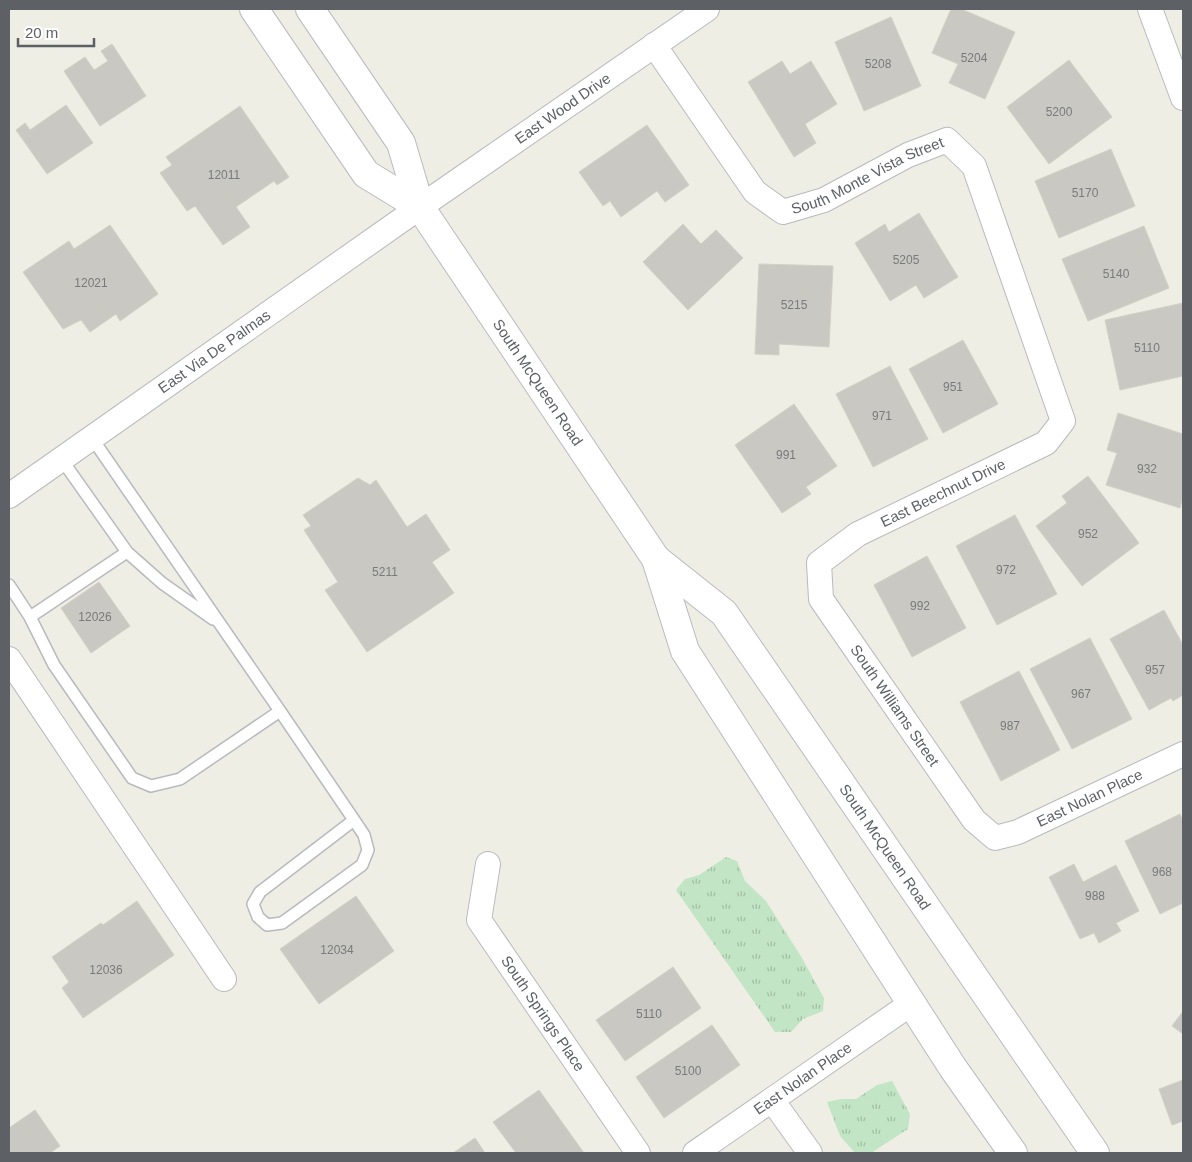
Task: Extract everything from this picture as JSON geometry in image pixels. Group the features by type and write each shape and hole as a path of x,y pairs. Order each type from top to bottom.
{"main road":[{"name":"South McQueen Road","path":"254,9 366,174 420,208"},
{"name":"South McQueen Road","path":"310,9 402,143 420,208 656,559 685,651 953,1068 1013,1153"},
{"name":"South McQueen Road","path":"656,559 724,613 1095,1153"}],"street":[{"name":"East Wood Drive","path":"420,208 708,9"},
{"path":"1150,9 1183,98"},
{"name":"South Monte Vista Street","path":"654,45 755,192 782,212 824,200 908,155 947,140 974,166 1064,421"},
{"name":"East Via De Palmas","path":"9,496 420,208"},
{"name":"East Beechnut Drive","path":"819,563 858,534 1046,444 1064,421"},
{"name":"South Williams Street","path":"819,563 821,599 974,820 995,838"},
{"path":"9,659 224,979"},
{"name":"East Nolan Place","path":"995,838 1018,832 1183,754"},
{"name":"South Springs Place","path":"488,864 479,920 638,1153"},
{"name":"East Nolan Place","path":"695,1153 912,1003"},
{"path":"772,1100 810,1153"}],"lane":[{"path":"92,438 280,711 354,820 364,835 368,850 362,865 282,923 267,925 258,917 253,904 260,892 354,820"},
{"path":"62,460 127,552 162,583 220,625"},
{"path":"30,617 127,552"},
{"path":"9,585 30,617 54,665 132,778 151,786 180,778 280,711"}],"green space":[{"path":"726,857 737,861 745,881 766,901 802,958 824,998 823,1011 803,1019 791,1032 775,1032 676,890 685,879 699,875"},
{"path":"892,1081 910,1114 908,1129 871,1153 855,1153 840,1136 827,1102 841,1099 856,1099 877,1085"}],"building":[{"path":"951,9 961,9 1015,32 985,99 949,83 958,64 932,53"},
{"path":"891,17 921,86 864,111 835,42"},
{"path":"112,44 146,96 100,126 64,71 85,57 94,70 108,61 101,51"},
{"path":"1069,60 1112,117 1049,164 1007,107"},
{"path":"782,61 790,74 811,61 837,104 805,124 816,143 794,157 748,82"},
{"path":"66,105 93,143 47,174 16,130 25,123 30,130"},
{"path":"240,106 289,177 277,185 274,181 236,207 250,227 223,245 195,206 187,211 160,173 172,165 166,157"},
{"path":"647,125 689,185 665,202 657,191 621,217 610,201 603,206 579,172"},
{"path":"1111,149 1135,206 1059,238 1035,181"},
{"path":"919,213 958,277 924,298 916,285 890,301 855,243 885,224 889,232"},
{"path":"683,224 701,244 716,230 743,258 688,310 643,262"},
{"path":"110,225 158,294 120,321 116,314 90,332 81,320 63,329 23,272 69,241 74,249"},
{"path":"1144,226 1169,288 1088,321 1062,259"},
{"path":"759,264 833,266 829,347 779,344 779,355 755,354"},
{"path":"1183,303 1183,376 1120,390 1105,320"},
{"path":"963,340 998,404 943,433 909,369"},
{"path":"890,366 928,439 873,467 836,394"},
{"path":"794,404 837,466 806,487 811,494 782,513 735,445"},
{"path":"1118,413 1183,434 1183,496 1180,508 1106,485 1117,453 1107,450"},
{"path":"1088,476 1139,543 1082,586 1036,526 1067,503 1062,496"},
{"path":"358,478 370,485 376,480 407,527 426,514 450,550 432,562 454,593 367,652 325,590 338,582 304,530 311,526 303,515"},
{"path":"1015,515 1057,594 997,625 956,546"},
{"path":"927,556 966,628 912,657 874,585"},
{"path":"99,582 130,626 91,653 61,608"},
{"path":"1164,610 1183,645 1183,695 1173,701 1171,698 1149,710 1110,639"},
{"path":"1090,638 1132,719 1072,749 1030,669"},
{"path":"1019,671 1060,750 1001,781 960,702"},
{"path":"1180,814 1183,822 1183,903 1160,914 1125,841"},
{"path":"1074,864 1083,882 1116,865 1139,911 1116,923 1121,931 1099,943 1094,933 1080,939 1049,877"},
{"path":"356,896 394,951 319,1004 280,949"},
{"path":"137,901 174,955 83,1018 62,988 69,982 52,957"},
{"path":"673,967 701,1008 625,1061 596,1020"},
{"path":"1183,1011 1183,1034 1172,1026"},
{"path":"712,1025 740,1065 664,1118 636,1077"},
{"path":"1183,1080 1183,1121 1172,1125 1159,1089"},
{"path":"539,1090 584,1153 516,1153 493,1122"},
{"path":"35,1110 60,1146 50,1153 9,1153 9,1128"},
{"path":"475,1138 485,1153 453,1153"}]}
